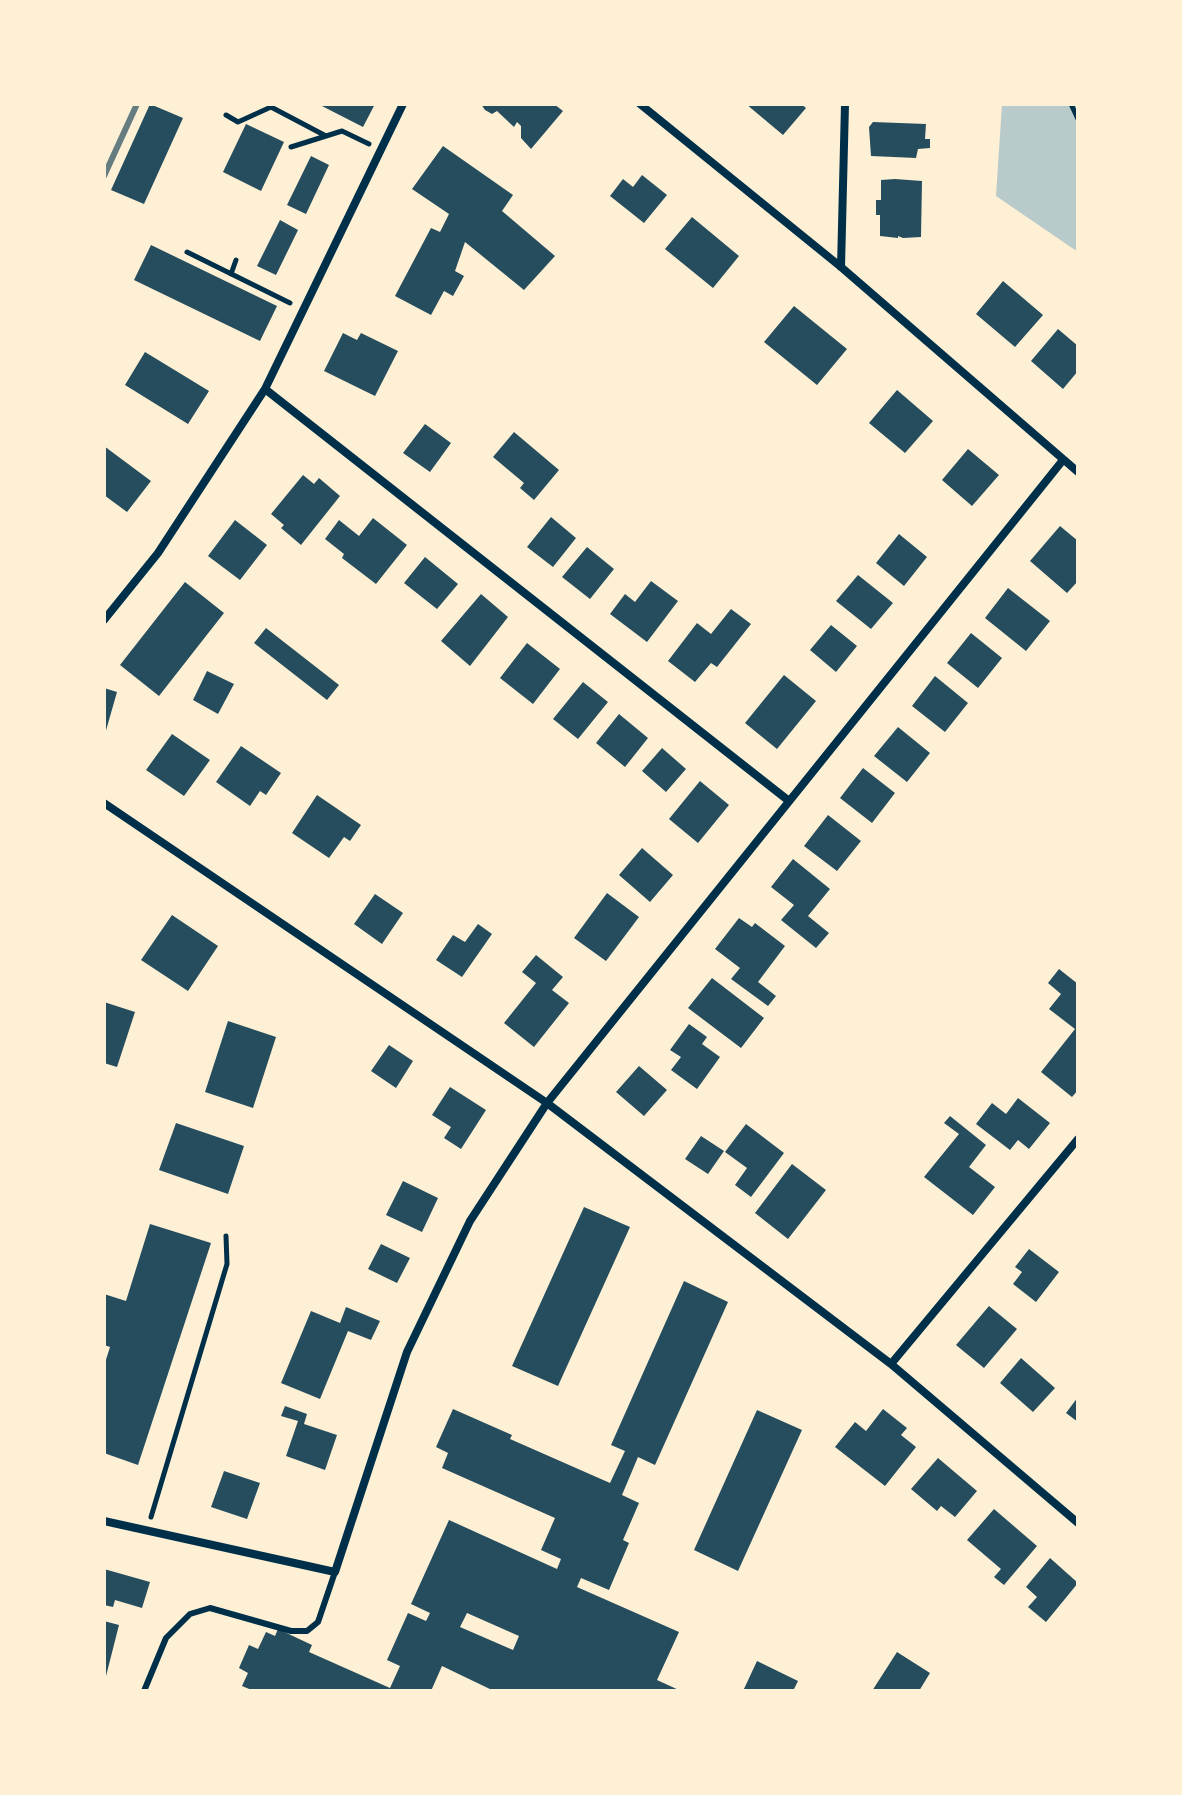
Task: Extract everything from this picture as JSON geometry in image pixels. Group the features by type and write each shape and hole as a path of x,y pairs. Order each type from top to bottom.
{"street":[{"path":"104,620 166,543 265,389 403,104"},
{"path":"640,104 841,267 1078,472"},
{"path":"841,267 845,104"},
{"path":"265,389 789,801"},
{"path":"104,1521 335,1572 407,1352 470,1221 547,1103 1063,460"},
{"path":"104,803 547,1103 891,1364 1078,1523"},
{"path":"891,1364 1078,1139"}],"lane":[{"path":"144,1691 166,1638 190,1614 210,1608 291,1631 307,1631 318,1622 335,1572"}],"path":[{"path":"1071,104 1078,119"},
{"path":"226,115 238,122 271,107 326,136"},
{"path":"291,147 342,131 381,150"},
{"path":"187,252 303,309"},
{"path":"231,274 236,260"},
{"path":"147,1530 227,1264 226,1236"}],"shaded area":[{"path":"1002,104 1078,104 1078,252 996,196"}],"building":[{"path":"150,104 183,118 144,204 111,190"},
{"path":"318,104 375,104 363,127"},
{"path":"481,104 554,104 563,111 531,149 521,138 521,126 517,122 514,127 497,111 492,114"},
{"path":"746,104 801,104 806,108 783,135"},
{"path":"873,122 926,124 925,139 930,139 930,148 918,149 916,158 871,156 869,127"},
{"path":"246,124 284,142 261,191 223,172"},
{"path":"443,146 513,195 502,211 555,256 524,290 465,242 455,271 464,276 453,296 444,291 431,315 395,296 431,228 440,232 449,214 412,189"},
{"path":"311,156 329,165 306,214 287,205"},
{"path":"642,175 667,195 644,223 610,196 623,179 633,187"},
{"path":"881,180 922,181 921,237 880,236 876,200 881,200"},
{"path":"692,217 739,256 713,288 665,249"},
{"path":"280,220 298,230 276,275 257,266"},
{"path":"151,245 277,306 260,341 134,280"},
{"path":"1003,281 1043,315 1015,347 976,314"},
{"path":"794,306 847,349 817,385 764,342"},
{"path":"1058,329 1078,346 1078,371 1063,389 1031,361"},
{"path":"343,333 357,340 361,333 398,351 375,396 324,371"},
{"path":"145,352 209,391 188,424 125,385"},
{"path":"897,390 933,421 905,453 869,423"},
{"path":"425,424 451,443 430,472 403,453"},
{"path":"514,432 559,470 534,500 520,488 524,483 493,457"},
{"path":"104,446 151,481 127,512 104,495"},
{"path":"968,449 999,475 972,506 942,480"},
{"path":"303,475 314,484 319,478 340,496 301,545 281,528 284,525 271,514"},
{"path":"551,517 576,538 553,567 527,547"},
{"path":"373,518 407,545 376,584 342,558 344,554 325,539 339,520 359,536"},
{"path":"235,520 267,545 240,580 208,556"},
{"path":"1060,526 1078,541 1078,581 1067,593 1030,561"},
{"path":"899,534 927,557 904,586 876,563"},
{"path":"587,547 614,569 590,599 562,577"},
{"path":"425,557 458,584 437,609 404,583"},
{"path":"858,575 893,603 871,629 836,601"},
{"path":"651,581 678,601 647,642 610,614 625,594 635,602"},
{"path":"185,582 224,613 159,696 120,665"},
{"path":"1008,588 1050,621 1026,651 985,618"},
{"path":"481,594 508,617 470,666 441,641"},
{"path":"731,609 751,624 717,667 711,663 695,682 668,661 697,623 711,634"},
{"path":"831,625 857,646 836,672 810,650"},
{"path":"266,628 339,685 327,700 254,643"},
{"path":"971,633 1002,658 978,688 947,663"},
{"path":"527,643 560,669 533,704 500,678"},
{"path":"207,671 234,684 218,714 193,700"},
{"path":"784,675 816,701 777,749 745,723"},
{"path":"935,676 968,703 945,732 912,706"},
{"path":"583,682 608,702 578,739 553,719"},
{"path":"104,688 117,692 105,734 104,734"},
{"path":"619,714 648,738 625,767 596,743"},
{"path":"898,727 930,753 907,782 874,756"},
{"path":"172,734 210,760 184,796 146,770"},
{"path":"241,746 281,773 266,795 260,791 250,806 216,782"},
{"path":"662,748 686,769 666,792 642,771"},
{"path":"863,768 895,793 872,823 840,798"},
{"path":"700,781 729,805 698,843 669,819"},
{"path":"317,795 361,825 350,841 344,837 329,858 292,833"},
{"path":"828,815 861,841 837,871 804,846"},
{"path":"642,848 673,875 650,902 619,875"},
{"path":"793,859 830,889 808,916 829,933 816,948 781,920 794,905 771,887"},
{"path":"607,893 639,917 606,961 574,938"},
{"path":"375,894 403,913 382,944 354,924"},
{"path":"172,915 218,946 188,991 141,960"},
{"path":"739,918 752,927 755,923 785,946 758,982 776,996 768,1006 731,979 740,968 715,949"},
{"path":"478,924 492,934 462,977 436,960 453,935 465,942"},
{"path":"536,955 563,977 552,990 569,1003 534,1047 504,1023 536,983 522,972"},
{"path":"1059,969 1078,984 1078,1090 1072,1097 1041,1072 1075,1029 1049,1009 1061,994 1048,983"},
{"path":"712,978 764,1018 741,1048 688,1008"},
{"path":"104,1002 135,1012 117,1067 104,1063"},
{"path":"228,1021 276,1037 253,1108 205,1092"},
{"path":"689,1024 707,1037 702,1044 720,1057 697,1089 671,1070 681,1057 670,1050"},
{"path":"389,1045 413,1061 396,1088 371,1071"},
{"path":"639,1066 667,1090 644,1116 616,1092"},
{"path":"450,1087 486,1110 461,1149 444,1138 451,1127 432,1115"},
{"path":"1018,1098 1050,1123 1029,1149 1018,1140 1010,1150 976,1124 992,1103 1006,1114"},
{"path":"950,1116 986,1145 969,1167 995,1187 973,1215 924,1177 959,1134 944,1123"},
{"path":"176,1123 244,1146 228,1194 159,1170"},
{"path":"746,1124 784,1153 751,1197 735,1185 747,1168 725,1152"},
{"path":"701,1136 724,1151 708,1174 685,1159"},
{"path":"792,1164 826,1190 788,1239 755,1213"},
{"path":"403,1181 438,1198 422,1232 386,1215"},
{"path":"584,1207 630,1227 558,1386 512,1366"},
{"path":"150,1224 211,1243 138,1465 104,1453 104,1366 110,1347 104,1345 104,1294 126,1301"},
{"path":"381,1244 410,1258 397,1283 368,1269"},
{"path":"1029,1249 1059,1272 1036,1302 1013,1284 1022,1272 1015,1267"},
{"path":"684,1281 728,1302 655,1465 638,1457 622,1495 639,1503 623,1540 629,1543 609,1590 581,1578 577,1587 679,1632 657,1680 681,1691 494,1691 442,1666 431,1691 254,1691 242,1686 248,1673 239,1668 249,1645 258,1649 266,1632 275,1636 278,1629 312,1645 309,1652 390,1688 400,1666 387,1660 408,1613 426,1621 430,1613 411,1604 449,1520 557,1569 561,1559 541,1550 555,1518 442,1468 448,1453 436,1447 453,1409 512,1435 510,1439 610,1483 625,1451 611,1445","holes":["467,1613 519,1636 513,1650 460,1627"]},
{"path":"989,1306 1017,1329 984,1368 956,1345"},
{"path":"346,1307 380,1321 371,1340 348,1331 320,1399 281,1383 311,1311 340,1323"},
{"path":"1021,1358 1055,1388 1033,1412 1000,1383"},
{"path":"1078,1397 1078,1422 1066,1413"},
{"path":"285,1406 307,1414 304,1424 337,1435 325,1470 286,1456 298,1421 281,1416"},
{"path":"883,1409 907,1428 901,1435 916,1447 885,1486 835,1447 855,1422 866,1431"},
{"path":"757,1410 802,1430 738,1571 694,1550"},
{"path":"938,1458 977,1491 955,1517 941,1506 937,1511 911,1489"},
{"path":"224,1471 260,1483 247,1519 211,1507"},
{"path":"994,1509 1037,1546 1004,1585 994,1577 1001,1569 967,1540"},
{"path":"1050,1558 1078,1583 1046,1622 1028,1607 1037,1597 1026,1587"},
{"path":"104,1569 150,1582 142,1608 115,1600 113,1607 104,1605"},
{"path":"104,1621 119,1625 105,1680 104,1680"},
{"path":"897,1652 930,1673 919,1691 872,1691"},
{"path":"757,1661 798,1681 793,1691 743,1691"}],"railway":[{"path":"104,176 137,104"}]}
